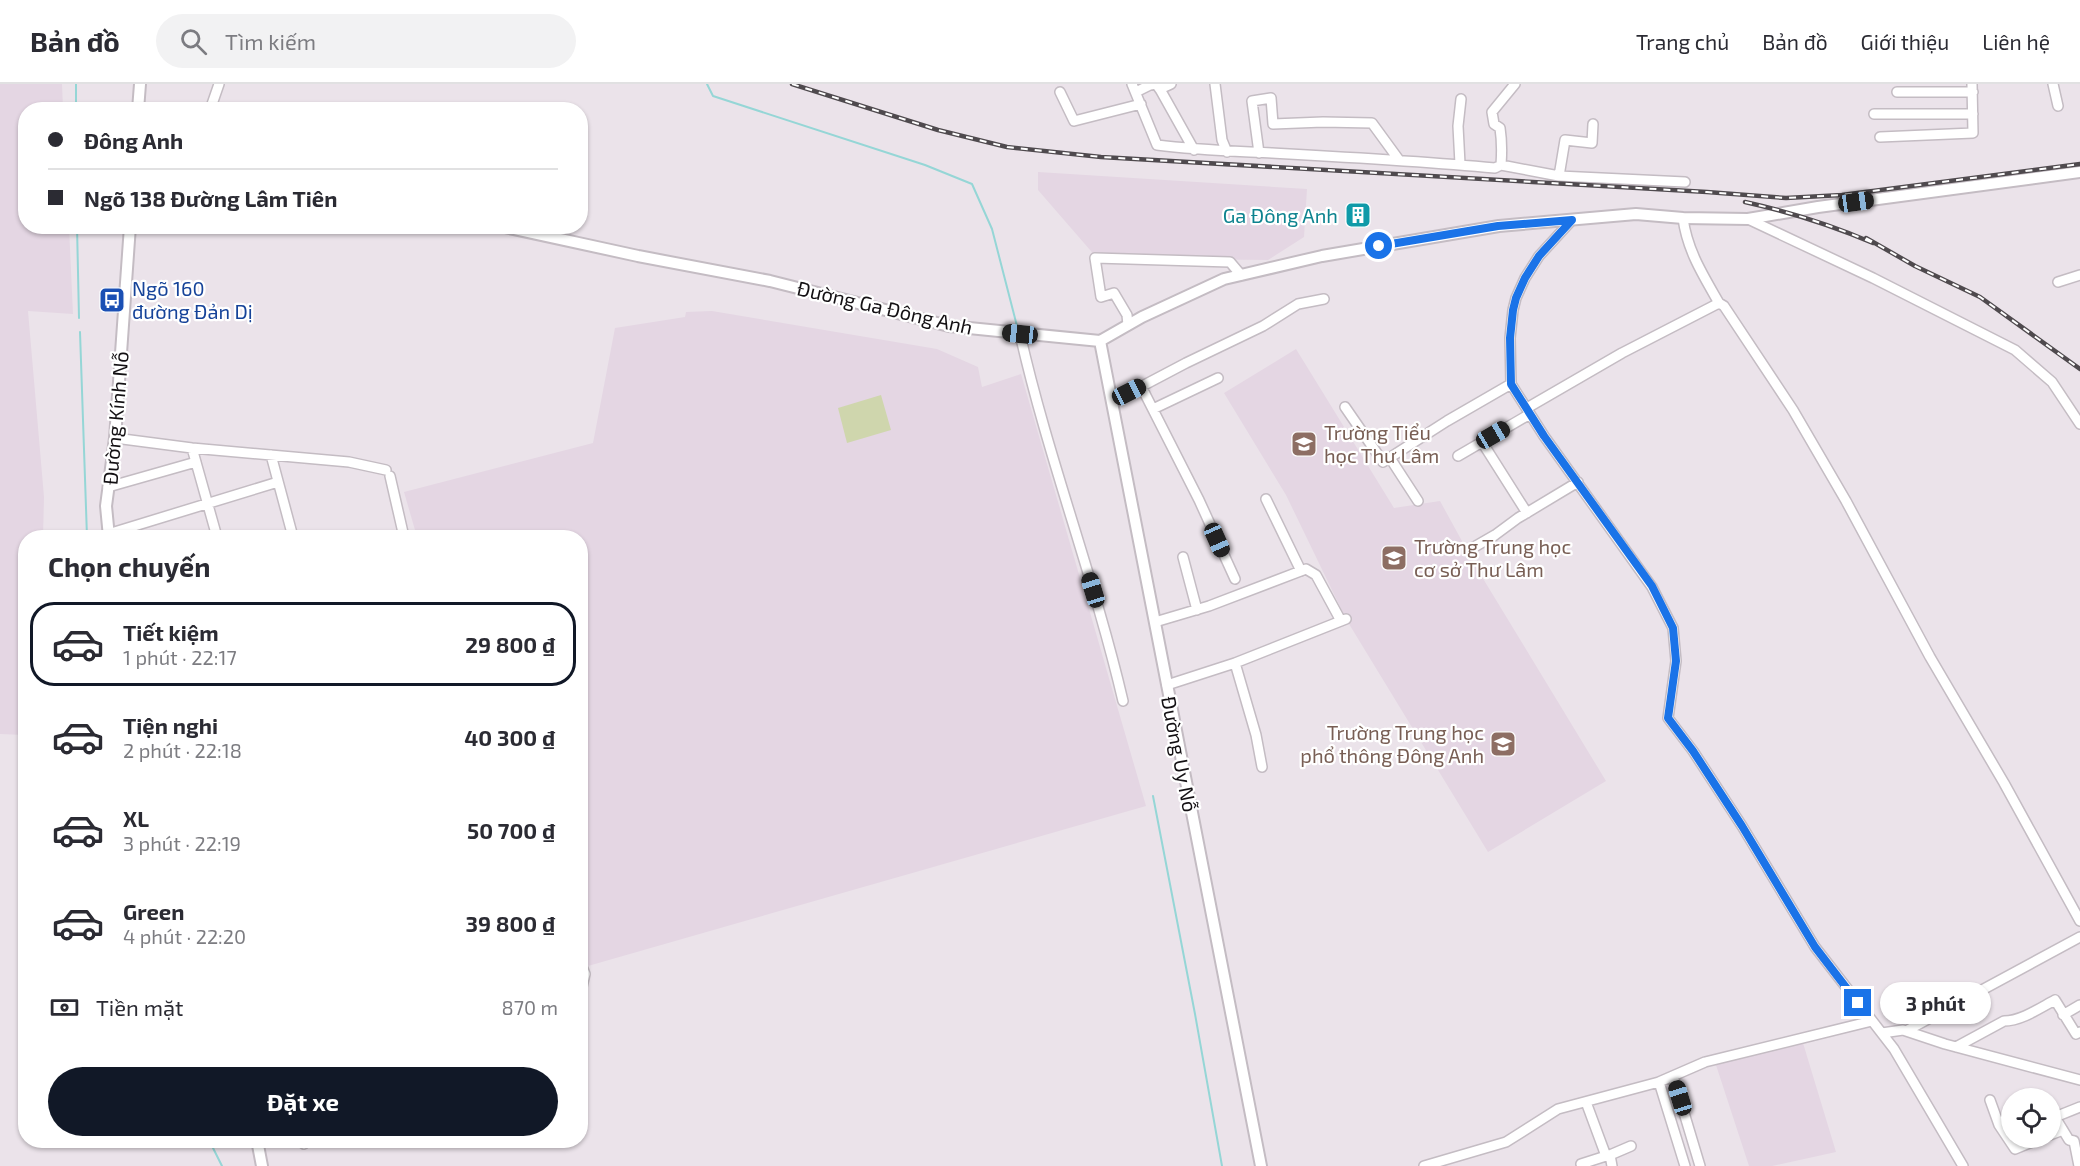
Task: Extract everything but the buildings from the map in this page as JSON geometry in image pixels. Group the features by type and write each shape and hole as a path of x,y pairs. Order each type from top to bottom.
{"street":[{"path":"139,102 140,84"},
{"path":"213,102 219,84"},
{"path":"1194,150 1156,84 1134,88 1157,145 1194,150 1399,160 1495,168 1501,165 1559,176 1685,182"},
{"path":"1161,91 1171,84"},
{"path":"1215,84 1222,140 1227,152"},
{"path":"1501,165 1501,131 1494,124 1492,112 1515,84"},
{"path":"2053,84 2058,106"},
{"path":"1880,137 1973,133 1973,88 1897,92"},
{"path":"1060,92 1074,122 1141,104"},
{"path":"1259,153 1252,100 1271,98 1273,124 1372,123 1399,160"},
{"path":"1460,164 1458,126 1461,99"},
{"path":"1875,114 1973,114"},
{"path":"1559,176 1565,140 1592,143 1593,124"},
{"path":"1100,341 1224,279 1322,256 1498,226 1636,214 1683,218 1748,219 1818,207 2080,172"},
{"path":"1683,218 1690,250 1719,303 1728,310 1793,410 2080,921"},
{"path":"1748,219 1873,278 2015,350 2052,382 2080,424"},
{"path":"1572,220 1539,256 1516,298 1510,338 1511,384 1652,586 1673,628 1676,661 1668,718 1693,751 1742,826 1815,947 1894,1049 1963,1166"},
{"name":"Đường Kính Nỗ","path":"108,530 106,506 115,438 129,234"},
{"name":"Đường Ga Đông Anh","path":"537,234 638,256 770,280 949,326 1100,341"},
{"path":"1128,325 1127,315 1114,293 1101,297 1095,258 1230,262 1241,275"},
{"path":"2058,282 2080,275"},
{"path":"1112,402 1263,326 1299,304 1324,299"},
{"path":"1458,456 1622,353 1719,303"},
{"path":"1020,334 1062,488 1112,652 1123,701"},
{"name":"Đường Uy Nỗ","path":"1100,341 1261,1166"},
{"path":"1153,410 1218,378"},
{"path":"1345,407 1383,462 1511,384"},
{"path":"1141,386 1199,500 1235,579"},
{"path":"115,438 192,448 349,462 388,473 402,530"},
{"path":"1482,442 1527,513"},
{"path":"192,448 215,530"},
{"path":"271,455 291,530"},
{"path":"1390,458 1418,501"},
{"path":"108,487 196,462"},
{"path":"127,530 278,482"},
{"path":"1469,550 1578,482"},
{"path":"1266,499 1301,571"},
{"path":"1184,557 1197,610"},
{"path":"1155,622 1197,610 1306,569 1316,574 1343,620 1235,663 1167,685"},
{"path":"1235,663 1256,735 1262,767"},
{"path":"1906,1031 2080,937"},
{"path":"1956,1047 2004,1021 2010,1021 2035,1011 2055,1000 2076,1034 2080,1032"},
{"path":"2063,1015 2080,1005"},
{"path":"1424,1166 1453,1162 1506,1142 1558,1109 1659,1082 1705,1062 1872,1021"},
{"path":"1882,1033 1906,1031 1956,1047 2080,1080"},
{"path":"1673,1076 1700,1166"},
{"path":"1659,1082 1685,1166"},
{"path":"1990,1100 2001,1128"},
{"path":"1586,1102 1612,1166"},
{"path":"2079,1166 2074,1141 2069,1140 2055,1117 2080,1107"},
{"path":"1581,1164 1631,1146"},
{"path":"259,1148 262,1166"}],"shaded area":[{"path":"0,84 62,84 63,102 18,102 18,234 69,234 73,314 28,311 44,497 43,530 18,530 18,735 0,734"},
{"path":"1038,172 1307,189 1304,237 1268,260 1097,258 1038,190"},
{"path":"712,311 937,349 978,367 982,387 1021,374 1146,806 588,966 588,530 415,530 404,492 593,443 615,328 685,317 686,312"},
{"path":"1296,349 1394,508 1440,501 1479,572 1606,781 1488,852 1346,619 1286,495 1224,393"},
{"path":"1803,1043 1836,1152 1772,1166 1749,1166 1716,1065"}],"green space":[{"path":"881,395 891,430 847,443 838,408"}],"waterway":[{"path":"76,84 76,102"},
{"path":"707,84 713,96 925,165 972,184 992,229 1017,326"},
{"path":"77,234 79,318"},
{"path":"80,332 87,530"},
{"path":"1153,796 1222,1166"},
{"path":"213,1148 222,1166"}],"railway":[{"path":"792,84 938,130 1007,147 1101,157 1786,198 1842,195 2080,164"},
{"path":"1745,202 1842,230 1873,243"},
{"path":"1866,238 1915,266 1980,297 2080,369"}],"place":[{"name":"Ga Đông Anh","path":"1358,215"},
{"name":"Ngõ 160 đường Đản Dị","path":"112,300"},
{"name":"Trường Tiểu học Thư Lâm","path":"1304,444"},
{"name":"Trường Trung học cơ sở Thư Lâm","path":"1394,558"},
{"name":"Trường Trung học phổ thông Đông Anh","path":"1503,744"}],"route":[{"path":"1379,246 1498,226 1572,220 1539,256 1516,298 1510,325 1511,384 1544,436 1652,586 1673,628 1676,661 1668,718 1693,751 1742,826 1815,947 1858,1003"}]}
